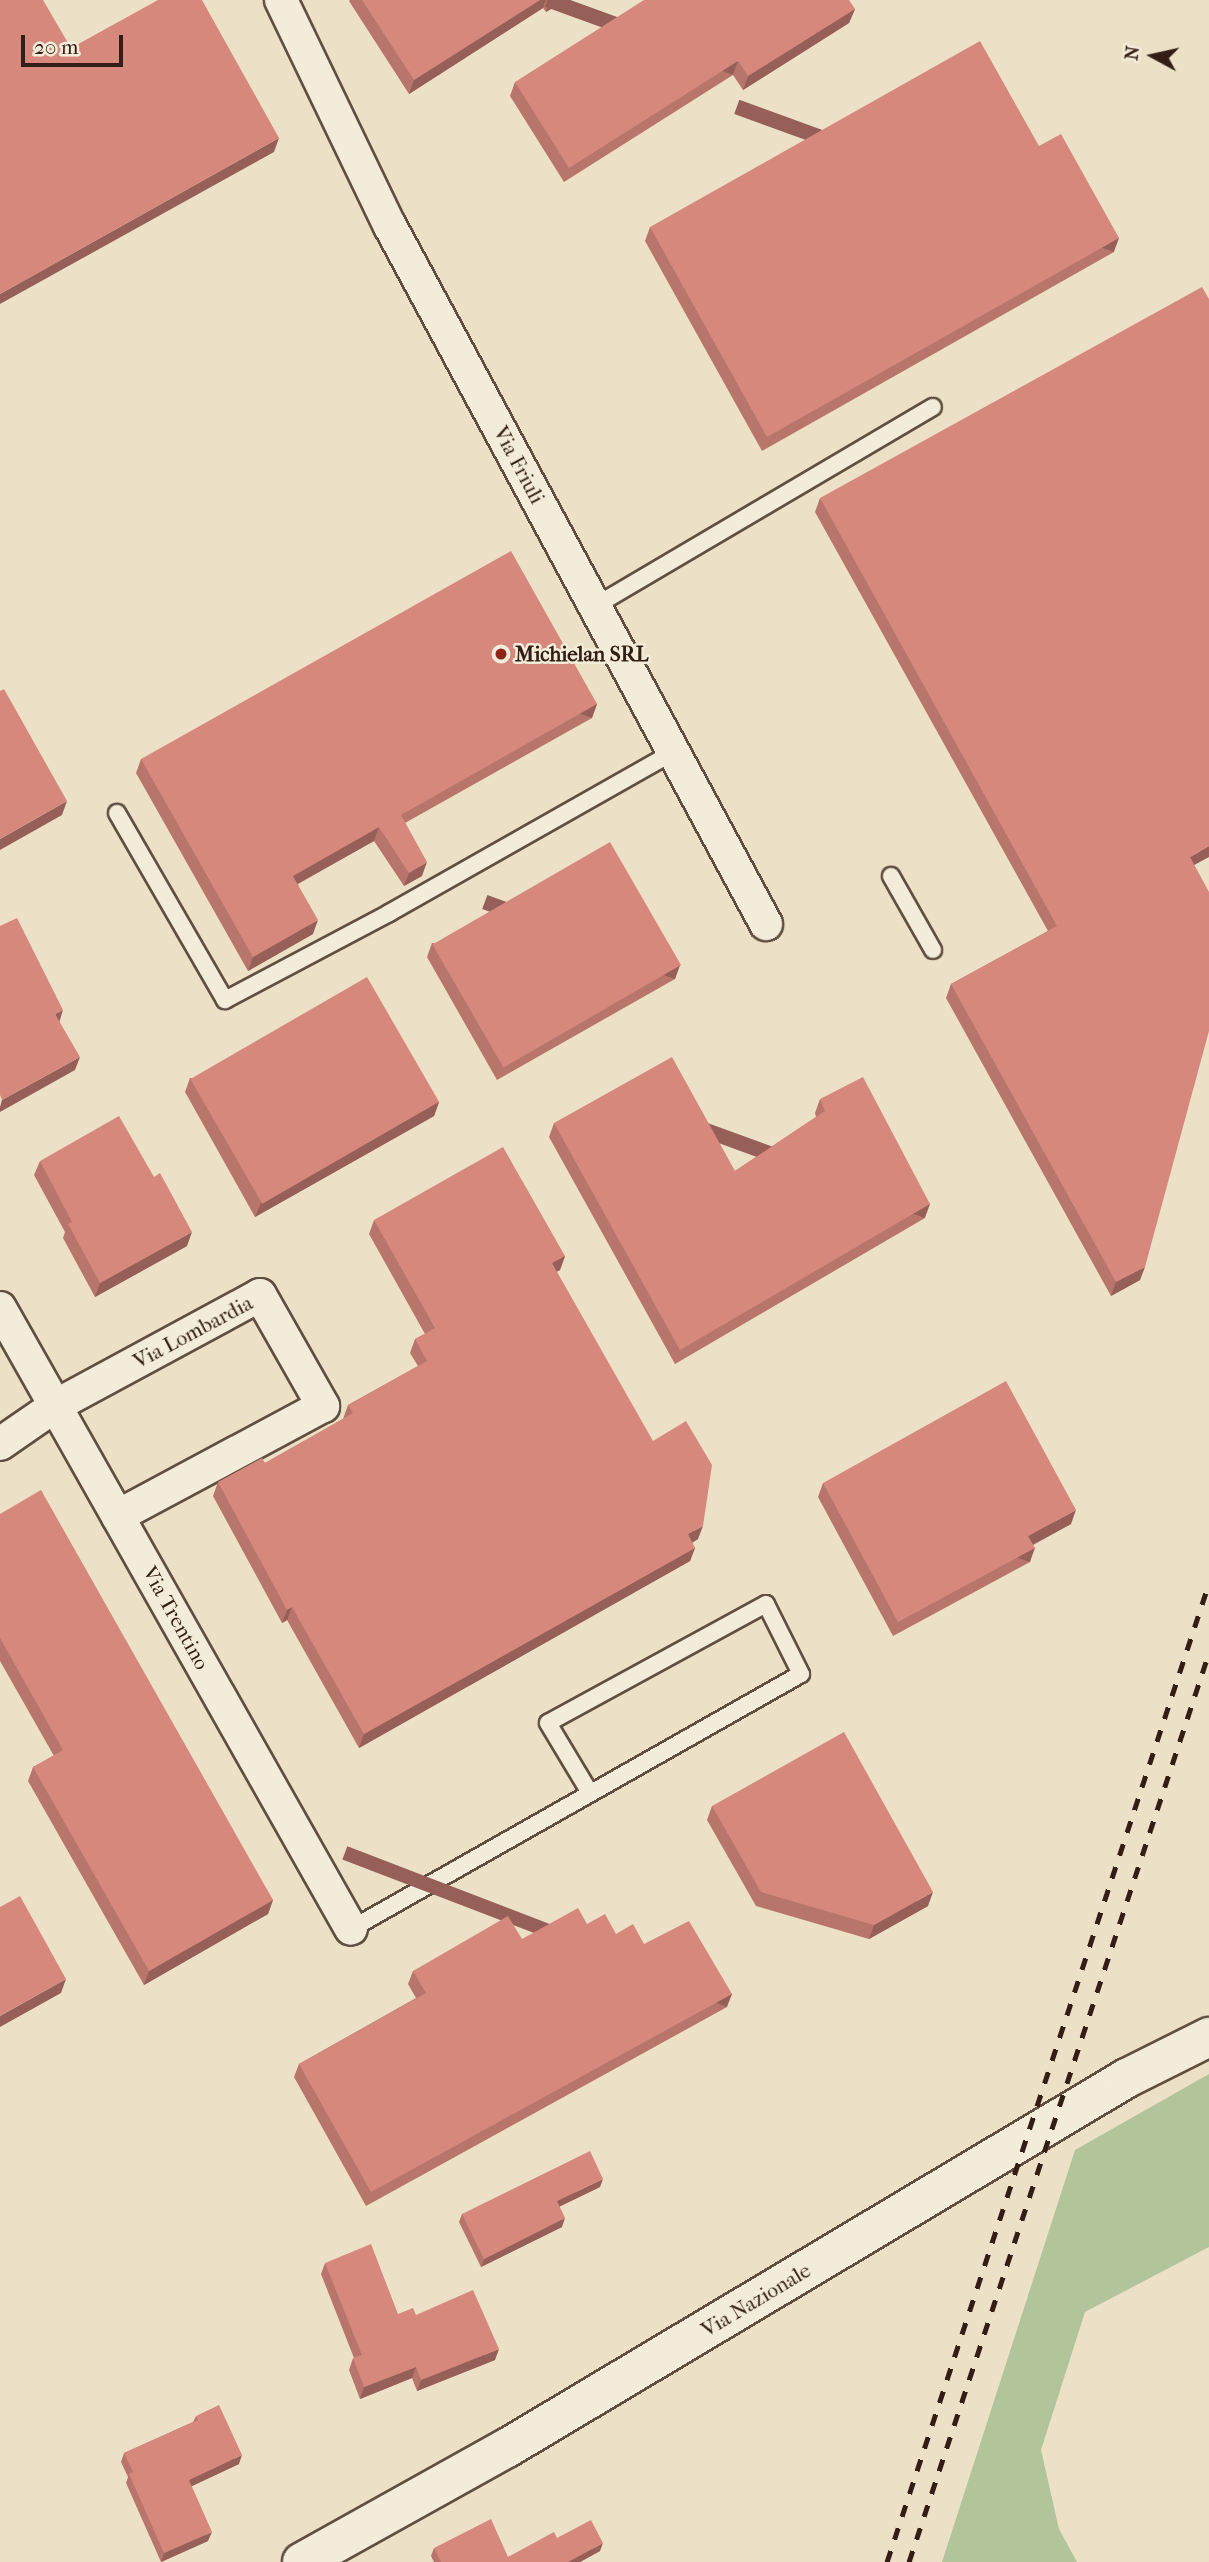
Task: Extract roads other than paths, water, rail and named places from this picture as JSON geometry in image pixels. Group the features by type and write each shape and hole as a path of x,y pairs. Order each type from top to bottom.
{"street":[{"name":"Via Friuli","path":"281,0 390,226 766,924"},
{"name":"Via Lombardia","path":"0,1444 55,1406 260,1295 323,1406 118,1516"},
{"name":"Via Trentino","path":"0,1308 351,1929"},
{"name":"Via Nazionale","path":"302,2562 507,2448 1127,2078 1209,2037"}],"lane":[{"path":"595,606 933,407"},
{"path":"117,813 225,1000 389,913 673,752"},
{"path":"891,876 933,950"},
{"path":"351,1929 801,1674 766,1604 548,1723 590,1793"}],"railway":[{"path":"887,2562 1209,1583"},
{"path":"909,2562 1209,1653"}],"place":[{"name":"Michielan SRL","path":"501,654"}]}
